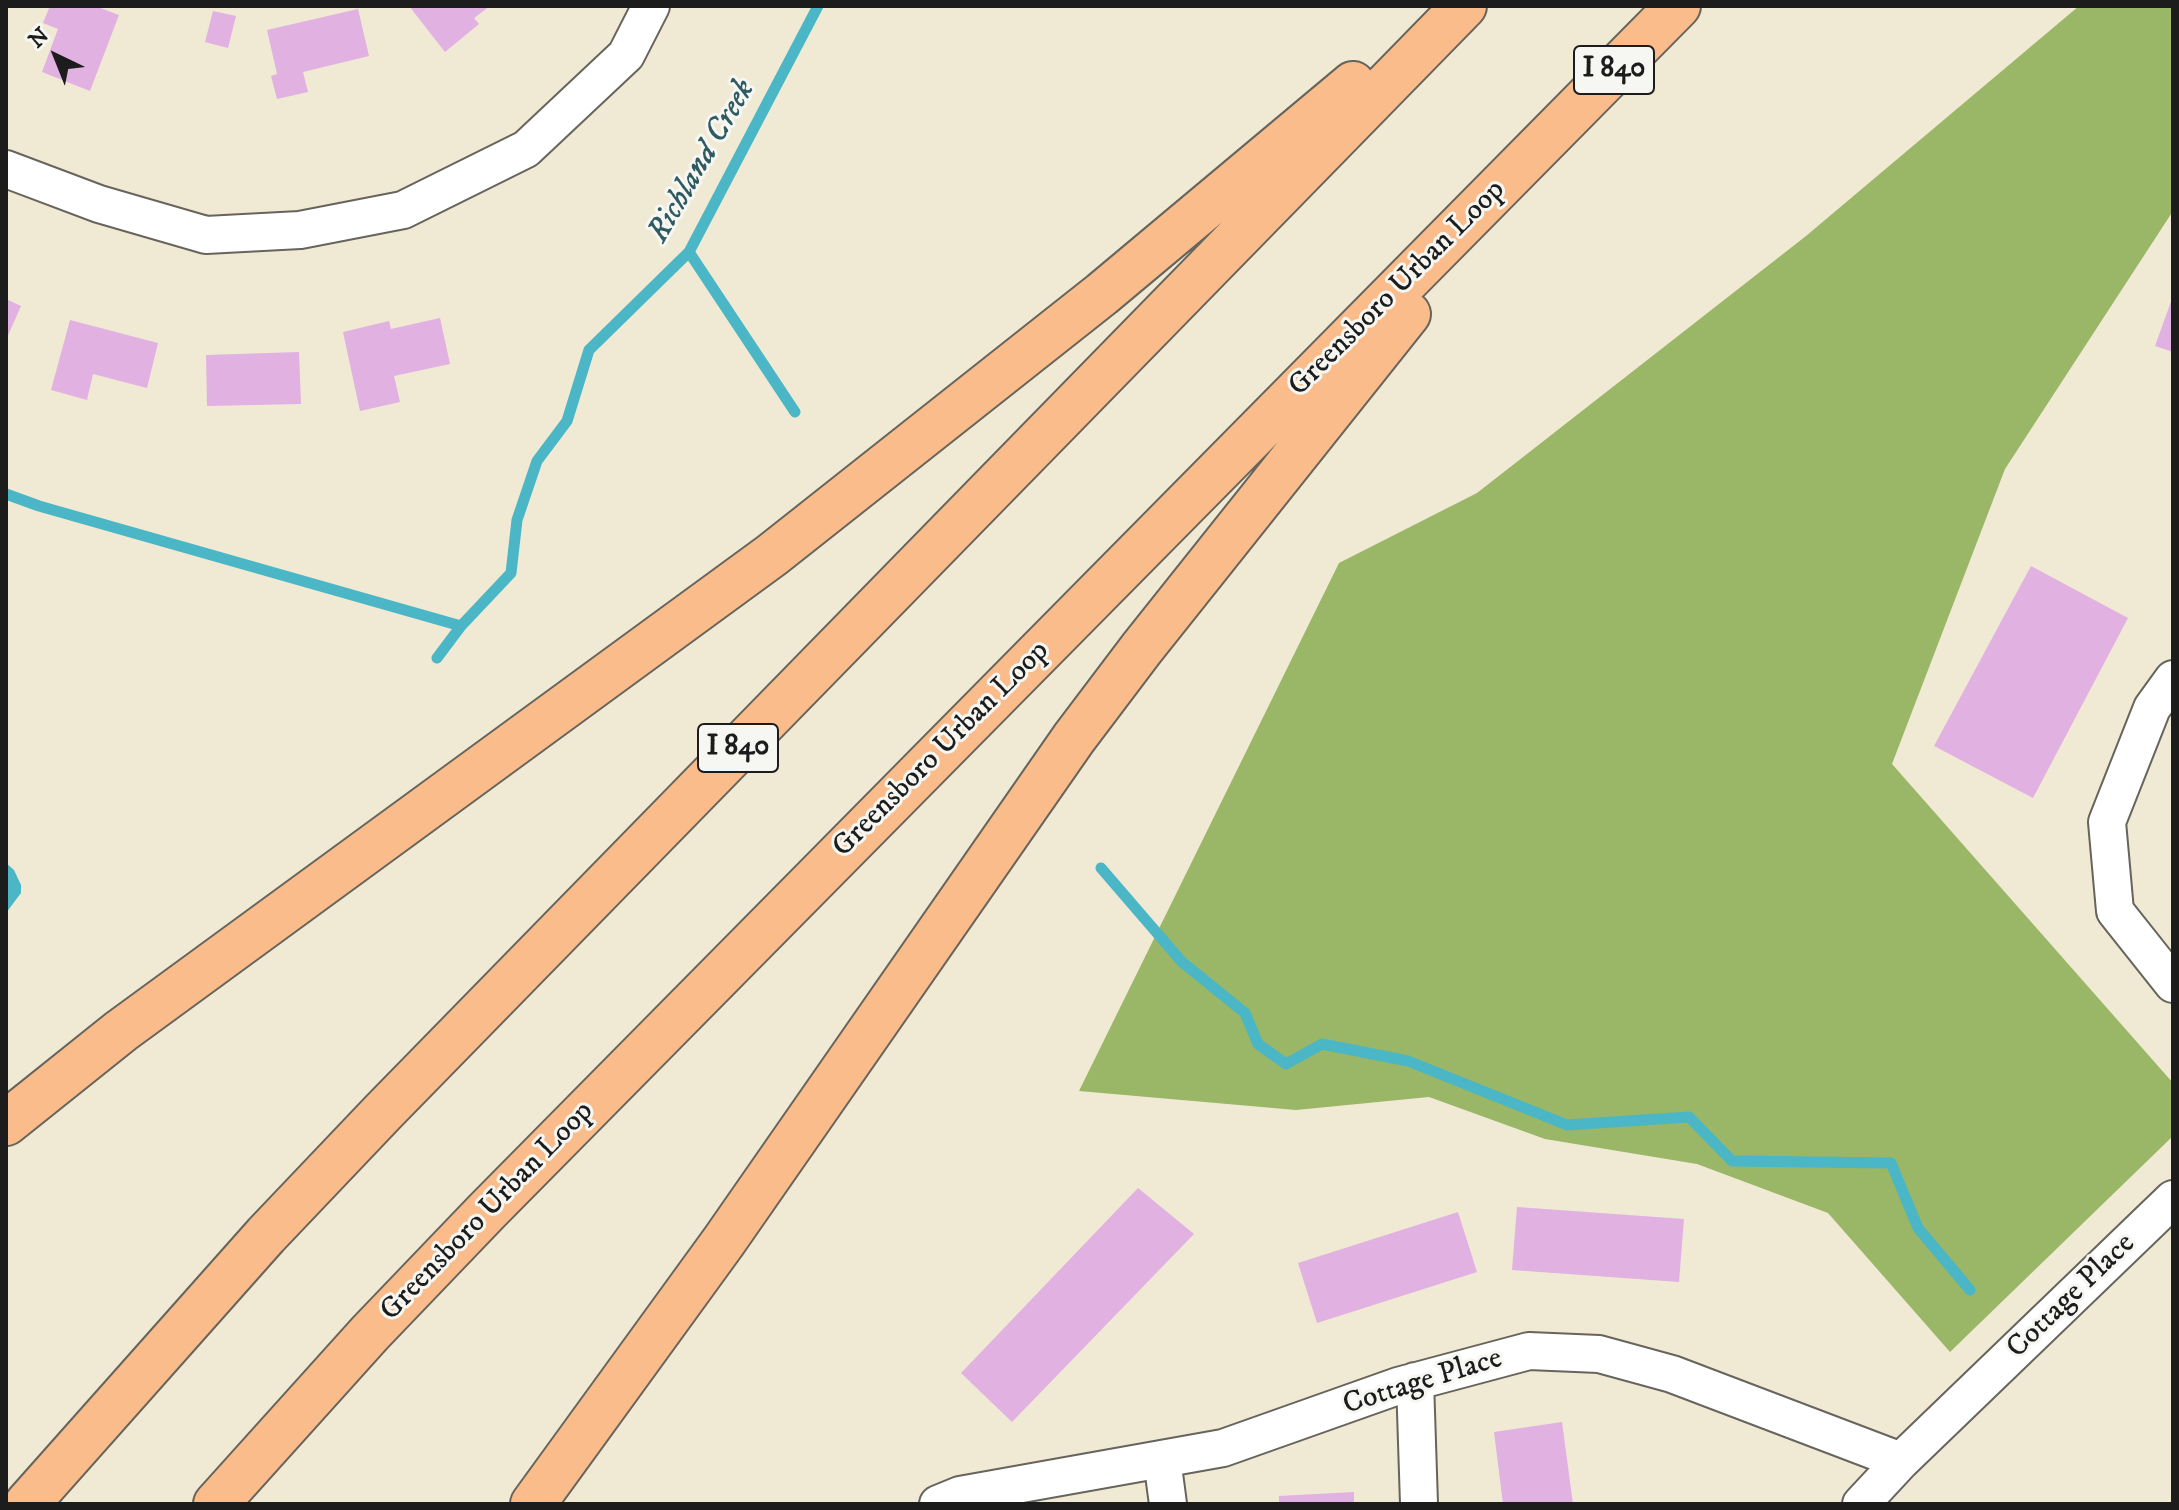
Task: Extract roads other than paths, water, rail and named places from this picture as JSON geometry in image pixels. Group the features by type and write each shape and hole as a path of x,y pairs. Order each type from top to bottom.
{"highway":[{"path":"6,1123 121,1031 772,555 1102,294 1445,6"},
{"name":"I 840","path":"27,1504 256,1246 383,1112 1464,6"},
{"name":"Greensboro Urban Loop","path":"216,1504 370,1333 486,1212 1678,6"},
{"path":"533,1504 724,1241 1074,738 1142,648 1551,135"}],"street":[{"path":"6,169 99,204 206,235 300,230 403,210 526,149 626,55 651,6"},
{"path":"2173,679 2152,708 2107,822 2115,911 2173,984"},
{"name":"Cottage Place","path":"1861,1504 1901,1461 2173,1199"},
{"name":"Cottage Place","path":"938,1504 960,1495 1223,1448 1415,1381 1529,1351 1599,1354 1672,1374 1901,1461"},
{"path":"1415,1381 1419,1504"},
{"path":"1162,1459 1168,1504"}],"water":[{"path":"6,863 14,870 21,893 6,913"}],"waterway":[{"name":"Richland Creek","path":"437,658 461,626 511,573 517,520 537,461 567,421 589,350 689,252 818,6"},
{"path":"689,252 795,412"},
{"path":"6,494 461,626"},
{"path":"1101,868 1182,962 1245,1013 1258,1044 1286,1064 1322,1044 1408,1061 1567,1125 1689,1117 1732,1161 1891,1163 1918,1228 1970,1290"}]}
